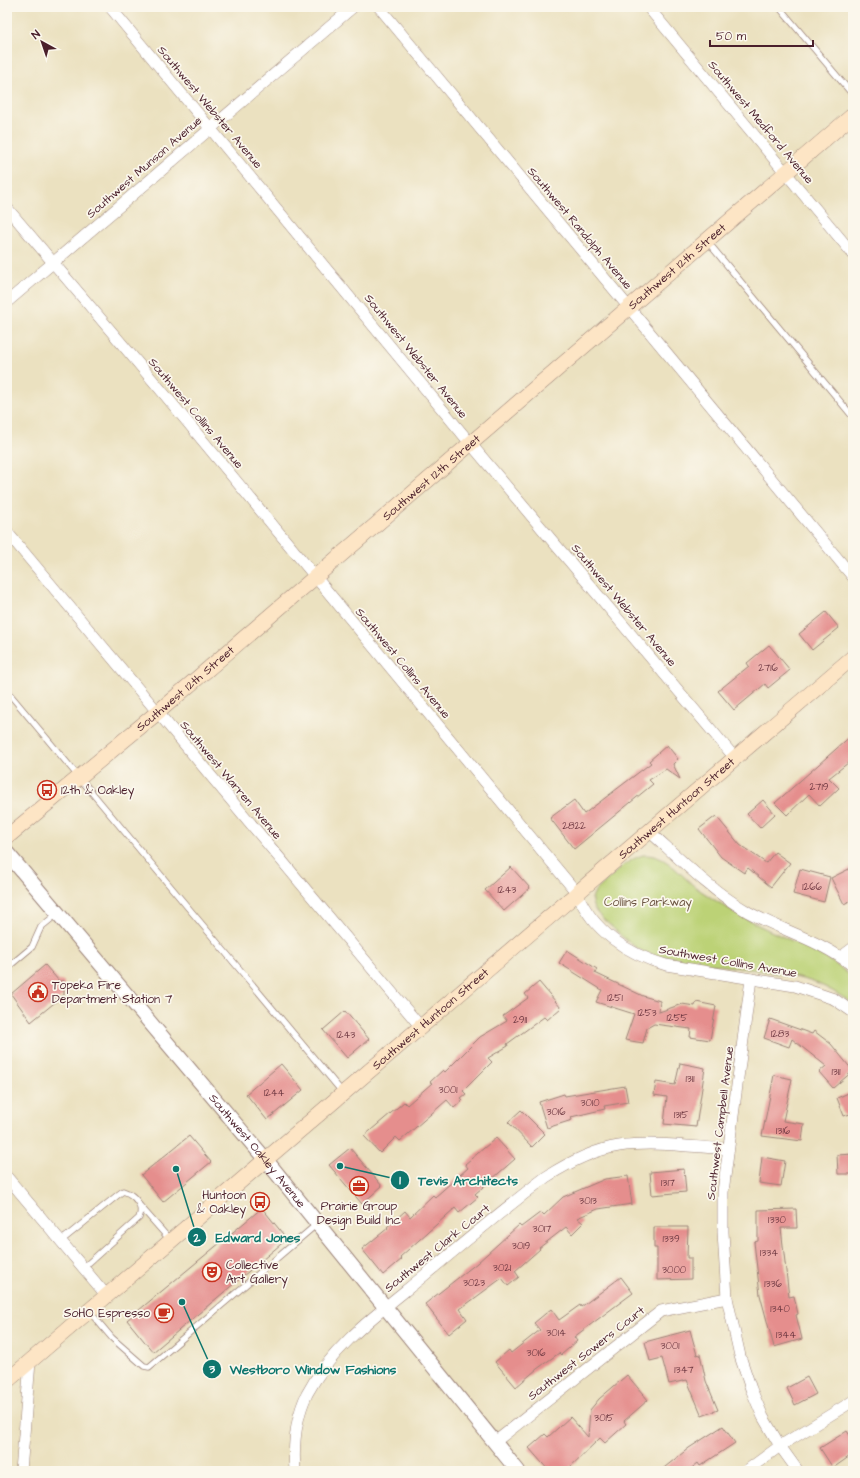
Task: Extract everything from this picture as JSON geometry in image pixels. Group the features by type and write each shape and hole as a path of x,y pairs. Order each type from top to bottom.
{"main road":[{"name":"Southwest 12th Street","path":"7,837 158,712 853,115"},
{"name":"Southwest Huntoon Street","path":"7,1381 853,657"}],"street":[{"name":"Southwest Webster Avenue","path":"110,7 211,127 470,443 735,758"},
{"name":"Southwest Munson Avenue","path":"7,302 353,7"},
{"name":"Southwest Randolph Avenue","path":"379,7 853,577"},
{"name":"Southwest Medford Avenue","path":"648,7 853,254"},
{"name":"Southwest Collins Avenue","path":"7,208 577,893 584,910 594,922 630,952 666,966 751,979 816,992 834,999 853,1012"},
{"name":"Southwest Warren Avenue","path":"7,532 420,1026"},
{"path":"649,831 688,868 735,904 750,913 818,943 853,966"},
{"name":"Southwest Oakley Avenue","path":"7,853 266,1160 518,1471"},
{"path":"841,957 853,948"},
{"name":"Southwest Campbell Avenue","path":"751,979 723,1192 726,1298 738,1349 751,1389 763,1417 780,1446 798,1471"},
{"name":"Southwest Clark Court","path":"294,1471 293,1454 295,1428 308,1394 338,1350 385,1308 512,1203 566,1164 618,1146 657,1144 728,1149"},
{"path":"7,1177 107,1296"},
{"name":"Southwest Sowers Court","path":"495,1442 648,1319 661,1311 726,1298"},
{"path":"21,1471 30,1362"},
{"path":"746,1471 780,1446 853,1401"},
{"path":"21,1458 28,1471"}],"lane":[{"path":"779,7 853,95"},
{"path":"707,241 853,417"},
{"path":"7,691 343,1093"},
{"path":"7,968 32,948 41,927 58,913"},
{"path":"61,1241 124,1191 135,1198 171,1241"},
{"path":"83,1268 139,1218 142,1212 141,1206"},
{"path":"89,1311 112,1338 144,1366 149,1367 317,1224"}],"green space":[{"name":"Collins Parkway","path":"643,855 660,858 673,867 691,884 742,917 819,954 830,961 853,978 853,1004 822,985 810,981 778,973 659,956 649,954 635,947 599,915 593,907 592,899 596,891 620,868 631,860"}],"building":[{"path":"826,612 839,628 812,650 799,634"},
{"path":"769,645 790,670 768,688 765,684 734,710 718,691 749,666 747,663"},
{"path":"853,734 853,759 829,778 839,788 820,806 809,794 787,815 775,803"},
{"path":"667,745 678,759 673,764 680,779 666,769 649,780 653,784 574,849 550,818 574,800 584,814 651,763 649,761"},
{"path":"763,800 775,814 760,828 747,814"},
{"path":"716,816 740,845 766,863 775,852 790,863 771,887 748,868 744,873 721,857 699,829"},
{"path":"511,867 530,888 504,911 485,890"},
{"path":"853,867 853,899 844,904 831,878"},
{"path":"800,869 830,877 824,902 793,894"},
{"path":"567,950 597,969 595,973 643,996 660,1001 659,1012 682,1004 695,1006 696,1002 716,1006 710,1040 690,1037 691,1029 654,1024 647,1028 643,1043 625,1040 634,1014 596,1002 602,990 559,963"},
{"name":"Topeka Fire Department Station 7","path":"45,965 59,981 64,981 64,995 31,1022 11,994"},
{"path":"539,982 561,1008 547,1020 544,1017 507,1044 508,1046 488,1058 492,1062 463,1091 466,1094 461,1098 463,1100 454,1108 447,1100 400,1141 396,1137 380,1153 364,1136 404,1102 407,1105 432,1083 430,1082 443,1070 445,1072 480,1037 507,1021 503,1016 528,998 525,994"},
{"path":"345,1011 369,1039 347,1058 323,1030"},
{"path":"770,1019 812,1034 814,1031 831,1044 853,1071 833,1088 819,1072 826,1066 792,1039 789,1047 764,1038"},
{"path":"680,1063 705,1068 696,1127 664,1124 667,1097 654,1095 656,1082 675,1085"},
{"path":"281,1064 303,1090 267,1120 246,1094"},
{"path":"774,1075 792,1079 783,1121 804,1124 802,1141 762,1136"},
{"path":"625,1086 628,1102 604,1106 605,1109 571,1117 572,1120 547,1128 539,1102 564,1094 565,1096"},
{"path":"853,1091 853,1113 844,1116 837,1098"},
{"path":"521,1110 545,1134 532,1147 508,1122"},
{"path":"189,1136 211,1162 163,1202 141,1175"},
{"path":"496,1138 515,1159 475,1194 478,1197 459,1213 455,1208 400,1257 402,1259 383,1275 362,1249 388,1228 387,1227 405,1211 410,1217 433,1195 435,1197 468,1168 465,1164"},
{"path":"350,1148 382,1186 362,1204 329,1165"},
{"path":"853,1154 853,1174 838,1174 837,1155"},
{"path":"762,1157 785,1161 781,1186 759,1183"},
{"path":"684,1169 686,1192 652,1195 650,1172"},
{"path":"628,1176 632,1204 598,1209 577,1218 583,1223 572,1234 566,1227 539,1248 540,1249 515,1271 519,1277 508,1286 502,1278 460,1309 467,1319 449,1334 425,1304 477,1263 519,1225 521,1227 541,1212 544,1215 563,1197 605,1179"},
{"path":"262,1208 287,1239 153,1352 127,1320"},
{"path":"796,1209 797,1228 781,1228 789,1297 794,1296 798,1314 796,1315 802,1339 774,1347 760,1295 754,1242 758,1241 758,1210"},
{"path":"654,1227 688,1227 687,1258 691,1258 691,1279 657,1280 657,1248 654,1248"},
{"path":"621,1277 633,1293 574,1337 577,1341 561,1355 559,1353 516,1387 495,1362 509,1350 511,1353 540,1330 534,1323 551,1309 559,1320 580,1305 581,1307"},
{"path":"690,1330 697,1355 700,1354 706,1381 718,1410 702,1416 687,1380 669,1384 662,1358 650,1361 645,1342"},
{"path":"627,1375 648,1400 624,1421 626,1424 605,1443 600,1438 566,1471 549,1471 529,1448 545,1434 548,1437 570,1417 588,1437 590,1410 599,1399"},
{"path":"807,1377 816,1394 795,1405 787,1388"},
{"path":"723,1426 735,1443 700,1466 698,1463 688,1471 660,1471 689,1448"},
{"path":"847,1431 853,1440 853,1454 833,1468 820,1448"}],"place":[{"name":"12th & Oakley","path":"47,790"},
{"name":"Topeka Fire Department Station 7","path":"38,992"},
{"name":"Tevis Architects","path":"340,1166"},
{"name":"Edward Jones","path":"176,1169"},
{"name":"Prairie Group Design Build Inc","path":"359,1186"},
{"name":"Huntoon & Oakley","path":"260,1202"},
{"name":"Collective Art Gallery","path":"212,1272"},
{"name":"Westboro Window Fashions","path":"182,1302"},
{"name":"SoHO Espresso","path":"164,1313"}]}
